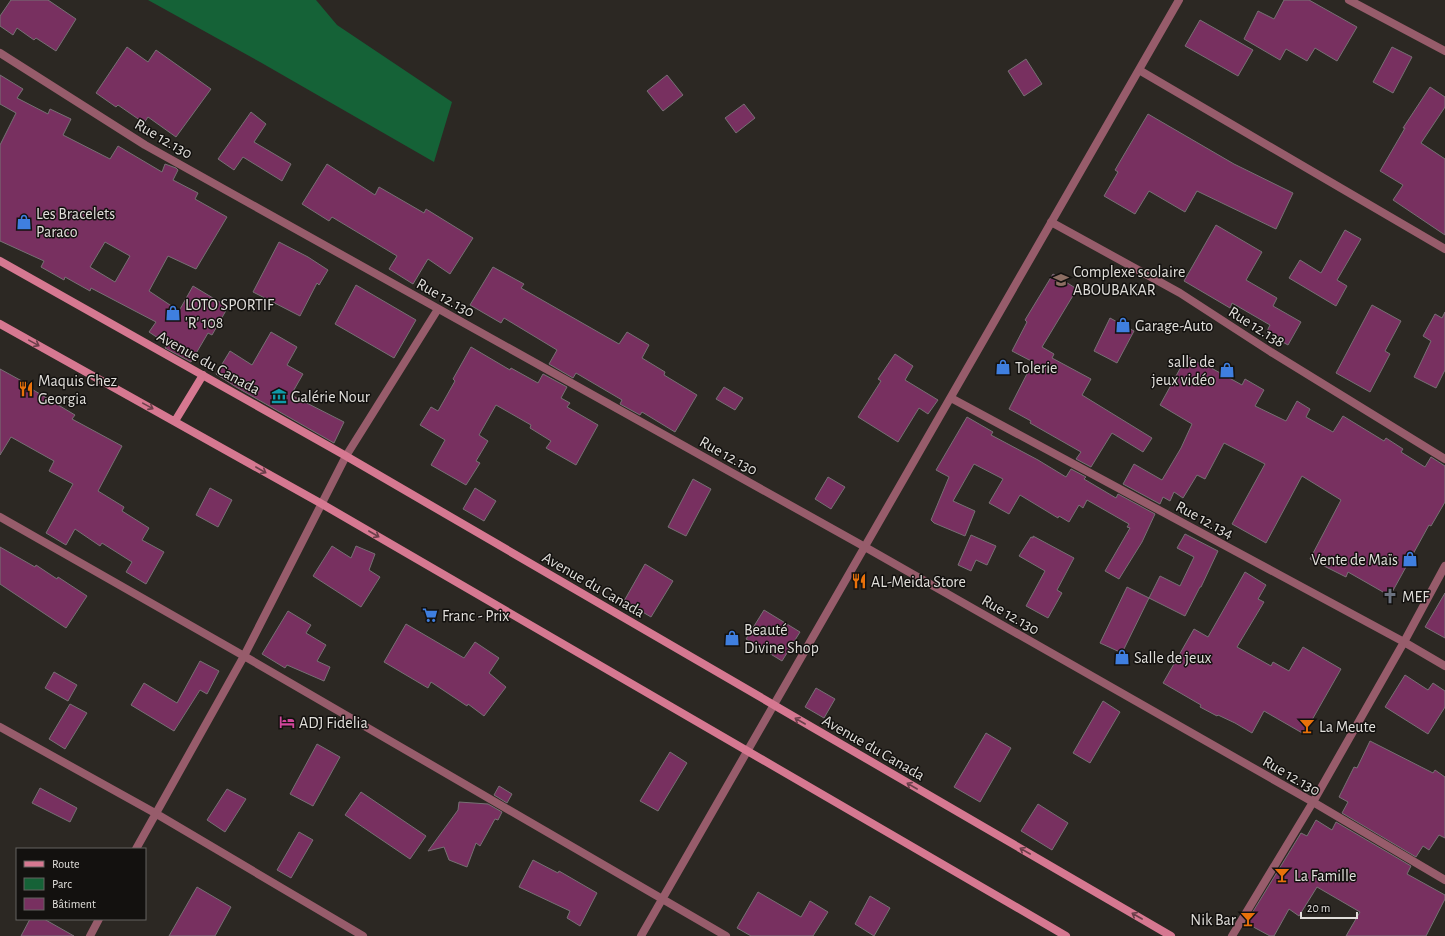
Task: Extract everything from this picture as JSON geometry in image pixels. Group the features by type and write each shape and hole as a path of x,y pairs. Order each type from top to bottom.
{"main road":[{"name":"Avenue du Canada","path":"0,260 346,456 1171,936"},
{"path":"0,324 322,504 1066,936"},
{"path":"175,421 203,375"}],"street":[{"path":"641,936 1179,0"},
{"path":"1349,0 1445,51"},
{"name":"Rue 12.130","path":"0,53 145,145 865,547 1313,802 1445,880"},
{"path":"1139,70 1445,249"},
{"name":"Rue 12.138","path":"1051,222 1180,293 1271,352 1445,459"},
{"path":"137,848 244,656 346,456 438,309"},
{"name":"Rue 12.134","path":"951,398 1404,642 1445,666"},
{"path":"0,517 244,656 726,936"},
{"path":"1232,936 1313,802 1404,642 1445,566"},
{"path":"0,727 155,813 363,936"},
{"path":"90,936 98,920"}],"green space":[{"path":"148,0 316,0 337,25 452,102 434,162 260,62"}],"building":[{"path":"11,0 48,0 76,19 56,51 36,38 34,40 17,28 13,35 0,26 0,16"},
{"path":"1284,0 1309,0 1357,27 1337,61 1315,48 1307,61 1286,49 1280,60 1244,39 1258,11 1274,19"},
{"path":"1200,20 1253,50 1238,76 1185,46"},
{"path":"127,47 148,62 156,50 211,89 176,137 148,117 144,123 118,105 116,107 96,93"},
{"path":"1392,47 1412,57 1393,93 1373,82"},
{"path":"1026,59 1042,84 1024,96 1008,71"},
{"path":"0,75 23,89 17,98 48,114 50,109 71,119 63,135 110,159 118,146 162,172 165,164 176,168 178,170 173,180 198,193 195,199 227,217 196,269 168,256 149,291 179,311 193,286 228,307 212,335 208,333 191,362 165,348 167,344 149,332 156,322 91,288 90,291 65,277 64,280 41,267 44,261 0,241 0,145 16,113 0,104","holes":["105,242 130,256 115,282 90,267"]},
{"path":"667,75 683,95 663,111 647,91"},
{"path":"1430,87 1445,97 1445,107 1421,143 1445,159 1445,235 1393,200 1403,185 1380,171 1405,128 1403,128"},
{"path":"744,104 755,118 736,133 725,118"},
{"path":"251,112 266,124 254,142 291,164 282,181 243,157 234,170 218,159"},
{"path":"1148,114 1234,164 1293,193 1276,229 1197,191 1185,212 1149,191 1135,214 1104,196 1118,172 1115,170"},
{"path":"327,164 375,195 379,187 424,213 426,209 473,238 450,274 428,259 413,284 389,269 397,256 332,217 329,221 302,204"},
{"path":"1216,225 1262,252 1246,280 1277,298 1273,306 1301,322 1288,345 1266,333 1270,325 1232,303 1230,308 1184,281"},
{"path":"1345,230 1361,239 1337,280 1347,286 1336,306 1289,278 1300,260 1321,273"},
{"path":"279,242 308,257 328,270 319,285 317,283 300,316 253,292"},
{"path":"493,267 524,284 521,288 619,344 627,332 649,345 642,358 665,372 664,375 697,395 675,432 642,412 640,415 620,404 622,400 576,373 573,378 549,364 557,350 504,318 501,323 470,305"},
{"path":"1053,274 1077,289 1042,347 1054,354 1052,358 1091,379 1082,395 1152,438 1143,452 1112,433 1091,467 1076,459 1081,452 1030,423 1031,421 1009,409 1033,362 1012,351 1027,322 1025,320"},
{"path":"356,285 416,320 394,358 335,324"},
{"path":"1372,305 1401,321 1385,351 1390,354 1370,392 1336,373"},
{"path":"1445,312 1445,370 1436,388 1414,377 1431,341 1423,336 1435,314 1442,318"},
{"path":"1110,318 1134,331 1117,363 1094,351"},
{"path":"271,332 297,347 287,365 303,374 291,395 344,422 334,443 216,374 230,351 252,365"},
{"path":"471,347 510,370 511,368 538,383 543,374 567,387 561,398 570,403 567,407 598,425 576,465 546,448 551,441 530,428 531,425 496,405 479,435 488,441 476,461 480,463 466,485 431,465 445,440 420,425 431,407 438,411 455,381 453,379"},
{"path":"895,354 913,366 905,380 938,400 928,414 919,408 898,442 858,417 881,381 878,379"},
{"path":"1187,356 1242,385 1245,379 1264,390 1255,406 1286,421 1297,401 1310,409 1306,417 1333,432 1343,416 1384,441 1386,438 1403,449 1401,452 1425,467 1431,457 1445,466 1445,502 1431,526 1429,525 1390,596 1348,572 1346,577 1310,559 1341,500 1302,476 1266,543 1232,524 1265,464 1224,443 1205,479 1197,475 1183,498 1174,492 1170,501 1163,497 1160,504 1123,484 1134,464 1162,480 1181,448 1192,424 1160,405"},
{"path":"0,369 31,386 30,388 75,415 72,419 122,446 98,491 124,507 122,511 149,528 142,540 164,552 146,584 126,572 132,562 102,543 100,546 75,529 66,545 46,533 73,484 49,471 54,461 11,437 0,455"},
{"path":"724,387 743,398 735,410 716,399"},
{"path":"967,417 993,432 991,435 1066,477 1071,469 1086,477 1084,479 1116,498 1118,494 1155,514 1142,542 1119,579 1105,571 1130,528 1127,527 1129,524 1087,500 1083,508 1079,505 1069,522 1059,516 1058,518 1020,495 1009,514 989,503 1003,479 974,464 953,501 975,511 965,536 934,523 931,520 949,477 936,470"},
{"path":"828,477 845,487 831,509 815,499"},
{"path":"693,479 711,489 686,536 668,527"},
{"path":"210,488 232,500 218,527 196,515"},
{"path":"475,488 496,501 484,521 463,509"},
{"path":"1185,534 1218,551 1185,616 1149,598 1160,576 1180,586 1194,557 1177,548"},
{"path":"971,535 996,546 987,565 976,560 971,571 958,565"},
{"path":"1033,536 1074,558 1057,590 1062,593 1048,618 1026,606 1045,571 1019,556"},
{"path":"332,546 351,558 356,546 375,554 369,570 380,577 361,607 313,576"},
{"path":"0,547 35,567 36,565 57,579 58,577 87,596 66,628 0,584"},
{"path":"645,564 673,581 651,617 624,601"},
{"path":"1245,572 1266,585 1258,599 1264,602 1237,647 1271,666 1273,662 1289,671 1303,647 1341,669 1304,734 1264,711 1252,733 1235,723 1200,707 1201,705 1163,683 1194,629 1208,637"},
{"path":"1127,587 1149,598 1122,653 1100,643"},
{"path":"1445,593 1445,638 1425,627"},
{"path":"764,610 800,632 782,661 746,639"},
{"path":"288,611 311,625 306,633 326,645 317,661 330,667 324,681 287,665 285,668 262,654"},
{"path":"406,624 464,658 475,642 499,658 489,673 506,687 484,716 468,704 467,706 431,682 428,688 384,662"},
{"path":"200,661 219,671 207,694 200,690 174,731 131,705 144,683 177,703"},
{"path":"54,672 77,685 68,701 45,688"},
{"path":"1405,675 1428,690 1433,683 1445,691 1445,707 1428,734 1385,707"},
{"path":"816,688 835,699 824,718 805,707"},
{"path":"1103,701 1120,712 1090,763 1073,753"},
{"path":"70,704 87,713 65,749 49,739"},
{"path":"986,733 1011,748 980,802 954,787"},
{"path":"1370,741 1433,773 1435,770 1445,777 1445,838 1439,835 1429,850 1423,846 1416,857 1342,813 1348,802 1339,797 1354,767 1357,768"},
{"path":"317,744 340,757 313,806 290,794"},
{"path":"670,752 687,763 658,811 640,801"},
{"path":"499,786 512,794 507,803 494,795"},
{"path":"40,788 77,808 70,822 32,803"},
{"path":"227,789 246,799 225,832 207,820"},
{"path":"361,792 426,836 410,859 345,815"},
{"path":"459,802 488,804 502,812 498,820 495,819 480,846 476,843 467,867 449,860 444,847 428,851 458,810"},
{"path":"1038,804 1068,823 1052,850 1021,831"},
{"path":"1316,820 1332,830 1336,822 1411,866 1407,874 1445,895 1445,899 1426,936 1346,936 1360,912 1317,887 1299,916 1289,909 1274,936 1270,936 1246,923 1301,833 1307,836"},
{"path":"299,832 313,840 291,878 277,870"},
{"path":"533,860 558,873 559,871 597,893 580,926 567,918 570,911 519,887"},
{"path":"197,887 231,907 215,936 169,936"},
{"path":"758,892 801,917 810,901 828,912 813,936 751,936 737,928"},
{"path":"870,896 890,908 874,936 855,924"},
{"path":"29,920 46,920 74,936 21,936"}],"place":[{"name":"Les Bracelets Paraco","path":"24,222"},
{"name":"Complexe scolaire ABOUBAKAR","path":"1061,280"},
{"name":"LOTO SPORTIF 'R' 108","path":"173,313"},
{"name":"Garage-Auto","path":"1123,325"},
{"name":"Tolerie","path":"1003,367"},
{"name":"salle de jeux vidéo","path":"1227,370"},
{"name":"Maquis Chez Georgia","path":"26,389"},
{"name":"Galérie Nour","path":"279,396"},
{"name":"Vente de Maïs","path":"1410,559"},
{"name":"AL-Meida Store","path":"859,581"},
{"name":"MEF","path":"1390,596"},
{"name":"Franc - Prix","path":"430,615"},
{"name":"Beauté Divine Shop","path":"732,638"},
{"name":"Salle de jeux","path":"1122,657"},
{"name":"ADJ Fidelia","path":"287,722"},
{"name":"La Meute","path":"1307,726"},
{"name":"La Famille","path":"1282,875"},
{"name":"Nik Bar","path":"1248,919"}]}
